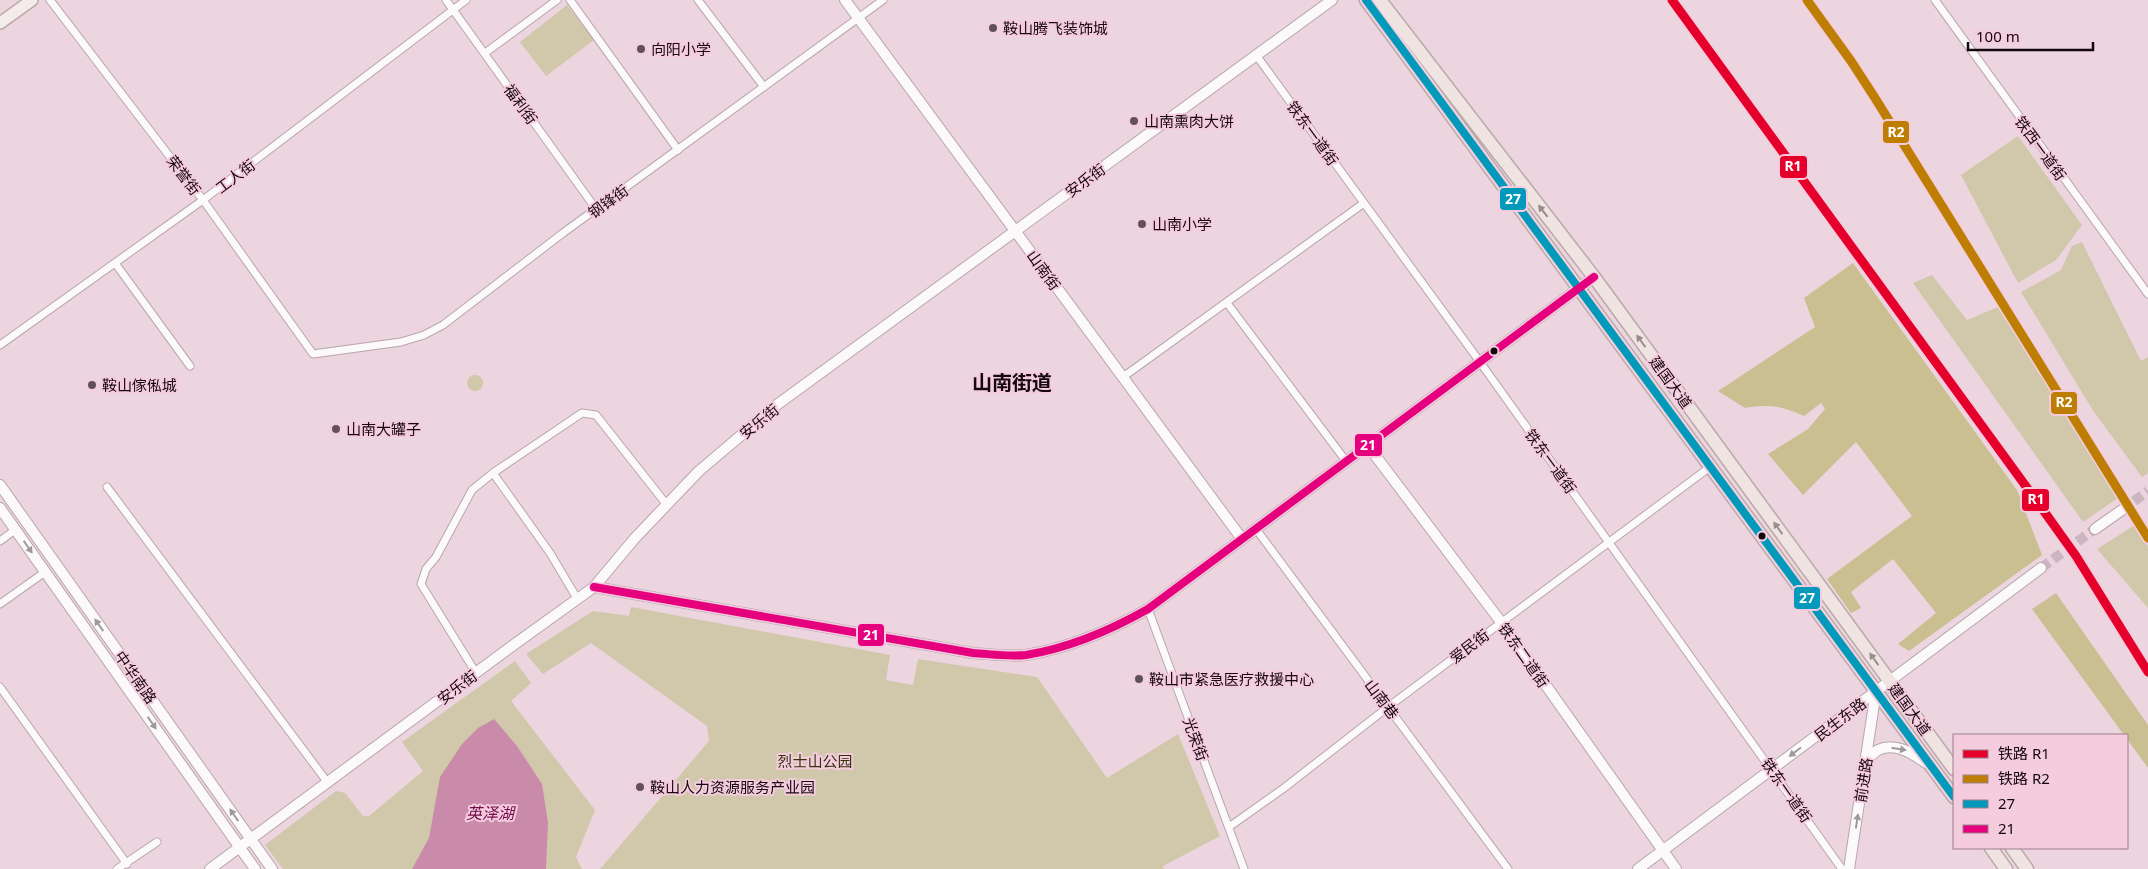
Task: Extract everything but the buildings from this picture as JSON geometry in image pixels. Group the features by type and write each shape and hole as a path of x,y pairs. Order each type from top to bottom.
{"highway":[{"name":"建国大道","path":"1366,0 1953,795"},
{"name":"建国大道","path":"1380,0 1594,277 1953,768"},
{"path":"1992,849 2006,869"},
{"path":"2013,849 2027,869"}],"main road":[{"path":"0,23 32,0"},
{"name":"山南街","path":"845,0 1242,539"},
{"name":"安乐街","path":"210,869 594,587 635,538 699,471 778,404 1332,0"},
{"path":"594,587 963,651 999,655 1026,655 1086,639 1119,625 1148,609 1594,277"},
{"name":"铁东二道街","path":"1368,446 1501,622 1676,869"},
{"name":"中华南路","path":"0,485 272,869"},
{"name":"中华南路","path":"0,508 255,869"},
{"path":"2095,529 2122,510"},
{"name":"民生东路","path":"1638,869 2041,568"},
{"name":"前进路","path":"1849,869 1876,691"},
{"path":"1866,761 1878,750 1905,749 1931,767"}],"street":[{"name":"荣誉街","path":"50,0 203,200 312,354"},
{"name":"福利街","path":"446,0 596,209"},
{"name":"工人街","path":"0,345 203,200 466,0"},
{"path":"485,53 557,0"},
{"path":"570,0 678,150"},
{"path":"698,0 764,87"},
{"name":"钢锋街","path":"312,354 401,342 424,335 443,324 596,209 883,0"},
{"name":"铁西一道街","path":"1935,0 2148,294"},
{"name":"铁东一道街","path":"1256,55 1480,362 1842,869"},
{"path":"1123,377 1364,203"},
{"path":"115,263 190,366"},
{"path":"1227,303 1346,461"},
{"path":"476,673 421,584 426,569 436,557 472,490 493,473 582,413 596,415 667,505"},
{"name":"爱民街","path":"1229,827 1284,788 1388,707 1710,467"},
{"path":"493,473 550,554 578,600"},
{"path":"107,487 328,783"},
{"name":"山南巷","path":"1256,529 1508,869"},
{"path":"0,541 16,530"},
{"path":"0,604 45,572"},
{"name":"光荣街","path":"1148,609 1244,869"},
{"path":"0,687 126,864"},
{"path":"117,869 157,842"}],"green space":[{"path":"567,5 594,40 546,76 520,42"},
{"path":"2018,136 2082,225 2056,260 2018,283 1961,175"},
{"path":"2082,242 2141,361 2148,357 2148,473 2142,477 2094,412 2021,292 2061,270 2072,246"},
{"path":"1932,275 1967,320 1998,307 2118,498 2083,522 1913,283"},
{"path":"472,375 478,375 483,380 481,389 472,391 467,386 467,380"},
{"path":"2135,525 2148,546 2148,608 2097,549"},
{"name":"烈士山公园","path":"631,607 890,655 886,680 913,685 918,659 1037,677 1107,778 1178,734 1220,836 1163,866 1164,869 600,869 709,741 707,726 591,643 543,674 526,654 593,611 629,616"},
{"path":"515,661 531,683 511,701 595,810 576,857 582,869 283,869 265,845 336,791 345,793 363,816 369,816 423,771 402,742"}],"shaded area":[{"path":"1853,263 2017,490 2042,555 1909,651 1898,644 1936,613 1893,559 1851,592 1861,608 1851,613 1827,579 1912,516 1856,442 1803,495 1768,454 1808,429 1825,409 1821,403 1804,416 1775,407 1745,408 1718,391 1815,327 1804,298"},
{"path":"2056,593 2148,725 2148,768 2128,740 2128,734 2123,734 2032,609"}],"water":[{"name":"英泽湖","path":"494,719 517,746 542,784 548,823 546,869 412,869 429,838 440,777 462,744 478,728"}],"tunnel":[{"path":"2122,510 2148,491"},
{"path":"2041,568 2095,529"}],"rail line":[{"name":"R1","path":"1672,0 2076,556 2148,672"},
{"name":"R2","path":"1807,0 1875,98 2148,538"}],"transit line":[{"name":"27","path":"1366,0 1953,796"},
{"name":"21","path":"594,587 973,653 1020,656 1058,648 1104,631 1148,609 1594,277"}],"place":[{"name":"鞍山腾飞装饰城","path":"993,28"},
{"name":"向阳小学","path":"641,49"},
{"name":"山南熏肉大饼","path":"1134,121"},
{"name":"山南小学","path":"1142,224"},
{"name":"鞍山傢俬城","path":"92,385"},
{"name":"山南大罐子","path":"336,429"},
{"name":"鞍山市紧急医疗救援中心","path":"1139,679"},
{"name":"鞍山人力资源服务产业园","path":"640,787"}],"district":[{"name":"山南街道","path":"1012,382"}]}
